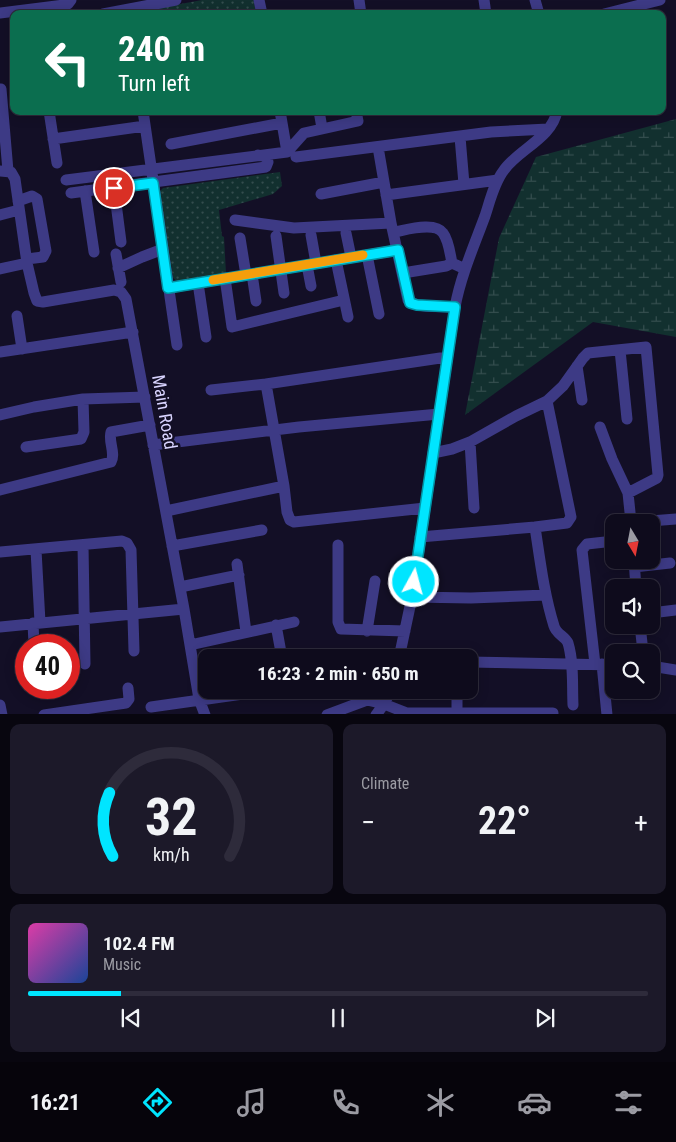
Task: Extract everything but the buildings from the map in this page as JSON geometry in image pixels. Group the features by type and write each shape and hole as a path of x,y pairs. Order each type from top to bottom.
{"street":[{"path":"24,10 64,5 68,4 71,0"},
{"path":"132,10 176,0"},
{"path":"638,10 660,0"},
{"path":"1,89 4,171"},
{"path":"50,115 57,163"},
{"path":"144,115 176,345"},
{"path":"281,115 292,154"},
{"path":"320,115 322,128"},
{"path":"292,154 304,133 358,121 357,115"},
{"path":"401,649 412,597 455,307 464,269 498,180 510,162 548,129 555,115"},
{"path":"171,144 282,123"},
{"path":"53,139 145,126"},
{"path":"66,180 258,156 378,147 491,132 548,129"},
{"path":"460,137 464,184"},
{"path":"378,147 386,195 410,303 455,307"},
{"path":"71,193 266,167 268,162 266,157 258,156"},
{"name":"Main Road","path":"4,171 14,174 27,261 37,301 43,302 114,290 121,292 126,298 198,693"},
{"path":"386,195 498,180"},
{"path":"321,194 384,182"},
{"path":"114,188 121,242"},
{"path":"85,192 94,252"},
{"path":"0,215 32,196 37,198 45,254 43,257 0,269"},
{"path":"235,220 294,228 430,226 443,231 452,263 464,269"},
{"path":"346,233 351,257"},
{"path":"311,235 311,286"},
{"path":"276,236 284,292"},
{"path":"240,238 256,301"},
{"path":"118,268 163,250"},
{"path":"168,288 398,250"},
{"path":"116,254 121,282"},
{"path":"367,254 379,314"},
{"path":"336,260 348,317"},
{"path":"403,273 446,266 452,263"},
{"path":"224,278 232,327 344,300"},
{"path":"198,283 206,337"},
{"path":"17,316 22,349"},
{"path":"0,352 133,332"},
{"path":"433,453 452,449 470,442 547,401 563,386 588,353 646,347 658,475 657,478 628,493"},
{"path":"620,350 627,419"},
{"path":"211,390 266,384 447,356"},
{"path":"577,366 582,400"},
{"path":"266,384 284,486 287,517 294,522 425,508"},
{"path":"0,415 83,399 145,397"},
{"path":"26,447 81,439 84,432 83,399"},
{"path":"420,537 567,523 571,518 547,401"},
{"path":"153,445 439,414"},
{"path":"0,490 111,462 113,456 111,432 150,425"},
{"path":"600,427 628,493 630,514"},
{"path":"470,442 474,508"},
{"path":"166,511 284,486"},
{"path":"660,521 676,520"},
{"path":"535,527 546,595 556,631 568,643 573,705"},
{"path":"172,546 262,530"},
{"path":"0,552 122,541 127,543 130,546 134,651"},
{"path":"605,542 587,544 582,550 603,664 607,714"},
{"path":"82,545 85,664"},
{"path":"338,545 339,626 341,630 405,631"},
{"path":"36,550 36,634"},
{"path":"660,563 670,563"},
{"path":"180,588 238,569 246,632"},
{"path":"366,630 375,581"},
{"path":"412,597 471,598 546,595"},
{"path":"0,627 184,609"},
{"path":"660,612 676,610"},
{"path":"190,645 294,622"},
{"path":"276,625 280,649"},
{"path":"478,662 603,664"},
{"path":"660,667 676,670"},
{"path":"44,714 126,703 129,699 128,688"},
{"path":"151,707 199,699"},
{"name":"Main Road","path":"199,699 205,714"},
{"path":"376,714 386,699"},
{"path":"457,699 457,714"},
{"path":"326,714 367,700 406,712 457,714 553,713"},
{"path":"0,705 2,714"}],"green space":[{"path":"202,0 254,0 255,10 148,10"},
{"path":"676,119 676,337 593,322 465,415 499,238 536,157"},
{"path":"280,172 282,186 273,194 219,210 222,236 224,237 226,273 177,281 173,278 160,191 163,188"}],"slow traffic":[{"path":"213,280 363,255"}],"route":[{"path":"114,188 153,183 168,288 398,250 410,303 455,307 414,582"}]}
